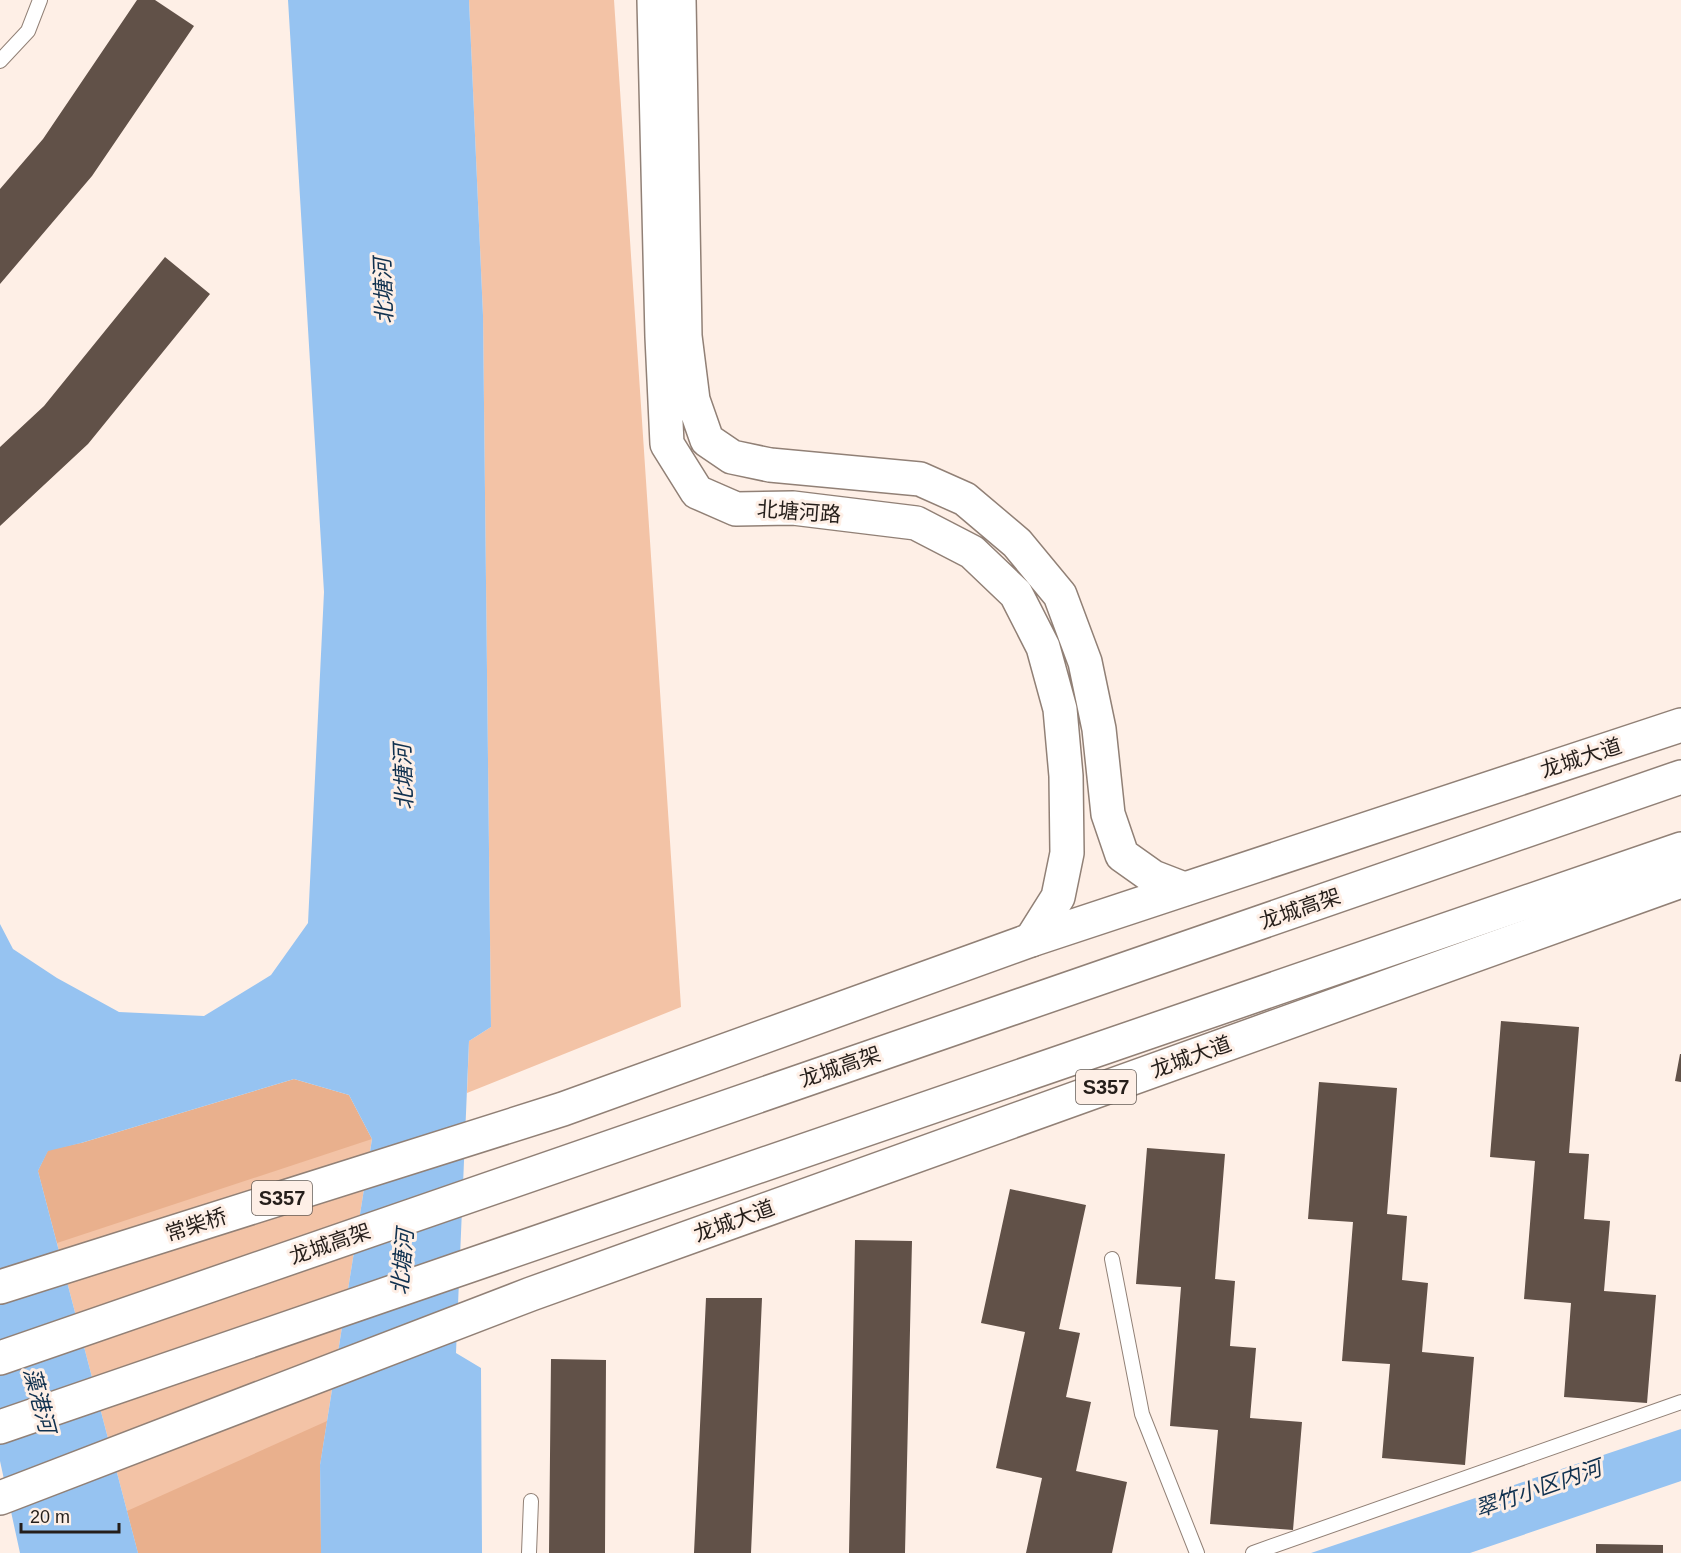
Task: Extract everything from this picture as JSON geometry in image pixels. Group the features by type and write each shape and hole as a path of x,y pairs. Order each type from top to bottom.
{"main road":[{"name":"北塘河路","path":"654,0 662,337 668,444 697,492 736,508 793,508 916,523 972,552 1016,594 1043,646 1060,709 1066,776 1067,853 1058,897 1031,940"},
{"name":"北塘河路","path":"680,0 686,336 693,400 707,440 732,457 770,465 920,479 965,499 1017,543 1060,595 1085,662 1099,729 1108,814 1122,855 1153,877 1184,890"},
{"name":"龙城大道","path":"563,1109 1031,940 1681,724"},
{"name":"龙城高架","path":"0,1358 1681,777"},
{"path":"0,1427 1681,849"},
{"name":"龙城大道","path":"0,1498 531,1294 1681,880"},
{"name":"常柴桥","path":"0,1287 563,1109"}],"lane":[{"path":"0,61 28,31 40,0"},
{"path":"1112,1258 1142,1414 1197,1553"},
{"path":"1253,1553 1681,1402"},
{"path":"529,1553 531,1501"}],"shaded area":[{"path":"469,0 614,0 681,1007 467,1093 469,1041 491,1027 483,315"},
{"path":"294,1079 349,1095 372,1139 57,1243 38,1171 48,1150 81,1143"},
{"path":"372,1139 320,1465 321,1553 138,1553 38,1171 48,1150 81,1143"},
{"path":"327,1421 320,1465 321,1553 138,1553 127,1511"}],"water":[{"path":"288,0 469,0 483,315 491,1027 469,1041 456,1353 481,1368 482,1553 321,1553 320,1465 372,1139 349,1095 294,1079 48,1151 38,1171 138,1553 20,1553 0,1461 0,924 13,949 57,978 119,1012 204,1016 271,975 308,923 324,592"},
{"name":"翠竹小区内河","path":"1681,1429 1681,1481 1470,1553 1311,1553"}],"building":[{"path":"137,0 155,0 194,26 92,176 0,284 0,189 43,139"},
{"path":"165,257 210,294 88,444 0,526 0,447 44,406"},
{"path":"1501,1021 1579,1027 1569,1153 1589,1154 1584,1219 1610,1221 1604,1291 1656,1295 1647,1403 1564,1397 1571,1303 1524,1299 1535,1161 1490,1157"},
{"path":"1681,1054 1681,1082 1675,1081"},
{"path":"1319,1082 1397,1088 1387,1214 1407,1216 1402,1280 1428,1283 1422,1352 1474,1357 1465,1465 1382,1458 1390,1364 1342,1361 1353,1222 1308,1219"},
{"path":"1147,1148 1225,1154 1215,1279 1235,1281 1230,1346 1256,1348 1250,1418 1302,1422 1293,1530 1210,1524 1218,1430 1170,1426 1181,1287 1136,1284"},
{"path":"1010,1189 1086,1205 1059,1329 1080,1333 1066,1397 1091,1402 1076,1471 1127,1482 1112,1553 1026,1553 1042,1478 996,1468 1025,1332 981,1323"},
{"path":"855,1240 912,1241 905,1553 849,1553"},
{"path":"706,1298 762,1298 751,1553 694,1553"},
{"path":"551,1359 606,1360 605,1553 549,1553"},
{"path":"1596,1544 1663,1545 1663,1553 1596,1553"}],"water label":[{"name":"北塘河","path":"383,291"},
{"name":"北塘河","path":"403,777"},
{"name":"北塘河","path":"402,1262"},
{"name":"藻港河","path":"40,1400"}]}
